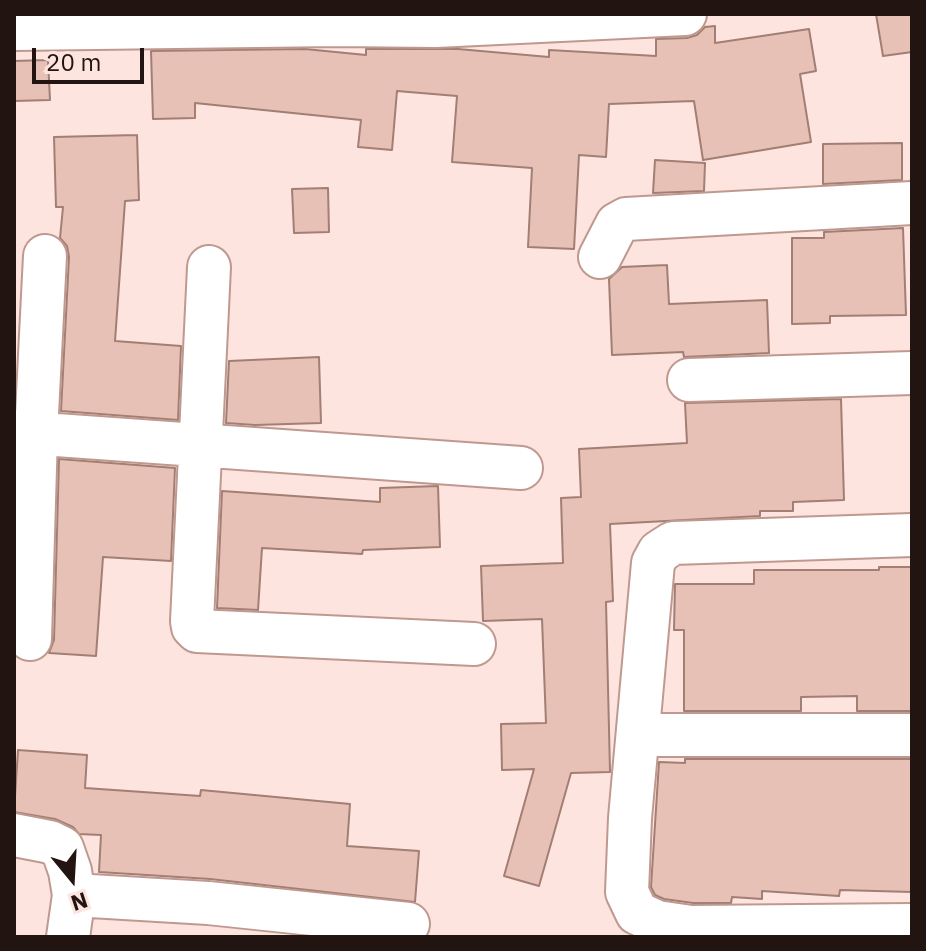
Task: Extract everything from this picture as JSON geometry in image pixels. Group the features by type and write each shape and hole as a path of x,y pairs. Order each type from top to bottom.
{"street":[{"path":"14,29 436,26 685,14"},
{"path":"600,257 617,224 626,219 912,203"},
{"path":"30,639 25,433 45,256"},
{"path":"209,267 192,621 197,631 474,644"},
{"path":"689,380 912,373"},
{"path":"25,433 521,468"},
{"path":"912,535 673,543 659,552 653,563 630,818 627,892 637,913 690,932 912,925"},
{"path":"638,735 912,735"},
{"path":"14,835 50,842 62,848 74,895 68,937"},
{"path":"74,895 208,903 408,924"}],"building":[{"path":"876,14 912,14 912,52 883,56"},
{"path":"715,26 715,43 809,29 816,71 800,74 811,142 703,160 694,101 609,104 606,157 579,155 574,249 528,247 532,168 452,162 457,96 397,91 392,150 358,147 361,120 195,103 195,118 153,119 151,51 305,49 366,55 366,49 458,49 549,57 549,50 656,56 656,39 687,38 697,35 705,27"},
{"path":"48,60 50,100 14,101 14,61"},
{"path":"137,135 139,200 125,201 115,341 181,346 178,420 61,411 69,257 67,246 60,238 63,207 56,207 54,137"},
{"path":"902,143 902,180 823,184 823,144"},
{"path":"655,160 705,163 704,191 653,193"},
{"path":"328,188 329,232 294,233 292,189"},
{"path":"903,228 906,315 830,316 830,323 792,324 792,238 824,238 824,232"},
{"path":"667,265 669,304 767,300 769,353 684,357 683,352 612,355 609,279 622,267"},
{"path":"319,357 321,423 226,423 229,361"},
{"path":"841,399 844,500 793,502 793,511 760,511 760,516 610,524 613,601 606,602 610,772 571,773 539,886 504,876 534,769 502,770 501,724 546,723 542,619 483,621 481,566 563,563 561,498 581,497 579,449 687,443 685,403"},
{"path":"59,459 175,468 171,561 103,557 96,656 49,653 54,640"},
{"path":"438,486 440,547 363,550 362,554 262,548 258,610 217,608 222,491 380,502 380,488"},
{"path":"879,567 912,567 911,711 857,711 857,696 801,697 801,711 684,711 684,630 674,630 675,584 754,584 754,570 879,570"},
{"path":"18,750 87,755 85,788 200,796 201,790 350,804 347,846 419,851 415,902 210,879 99,872 101,835 79,834 73,827 55,819 14,812"},
{"path":"685,759 912,759 912,892 840,890 839,896 762,891 762,899 732,897 731,903 693,903 655,895 651,887 659,762 685,763"}]}
